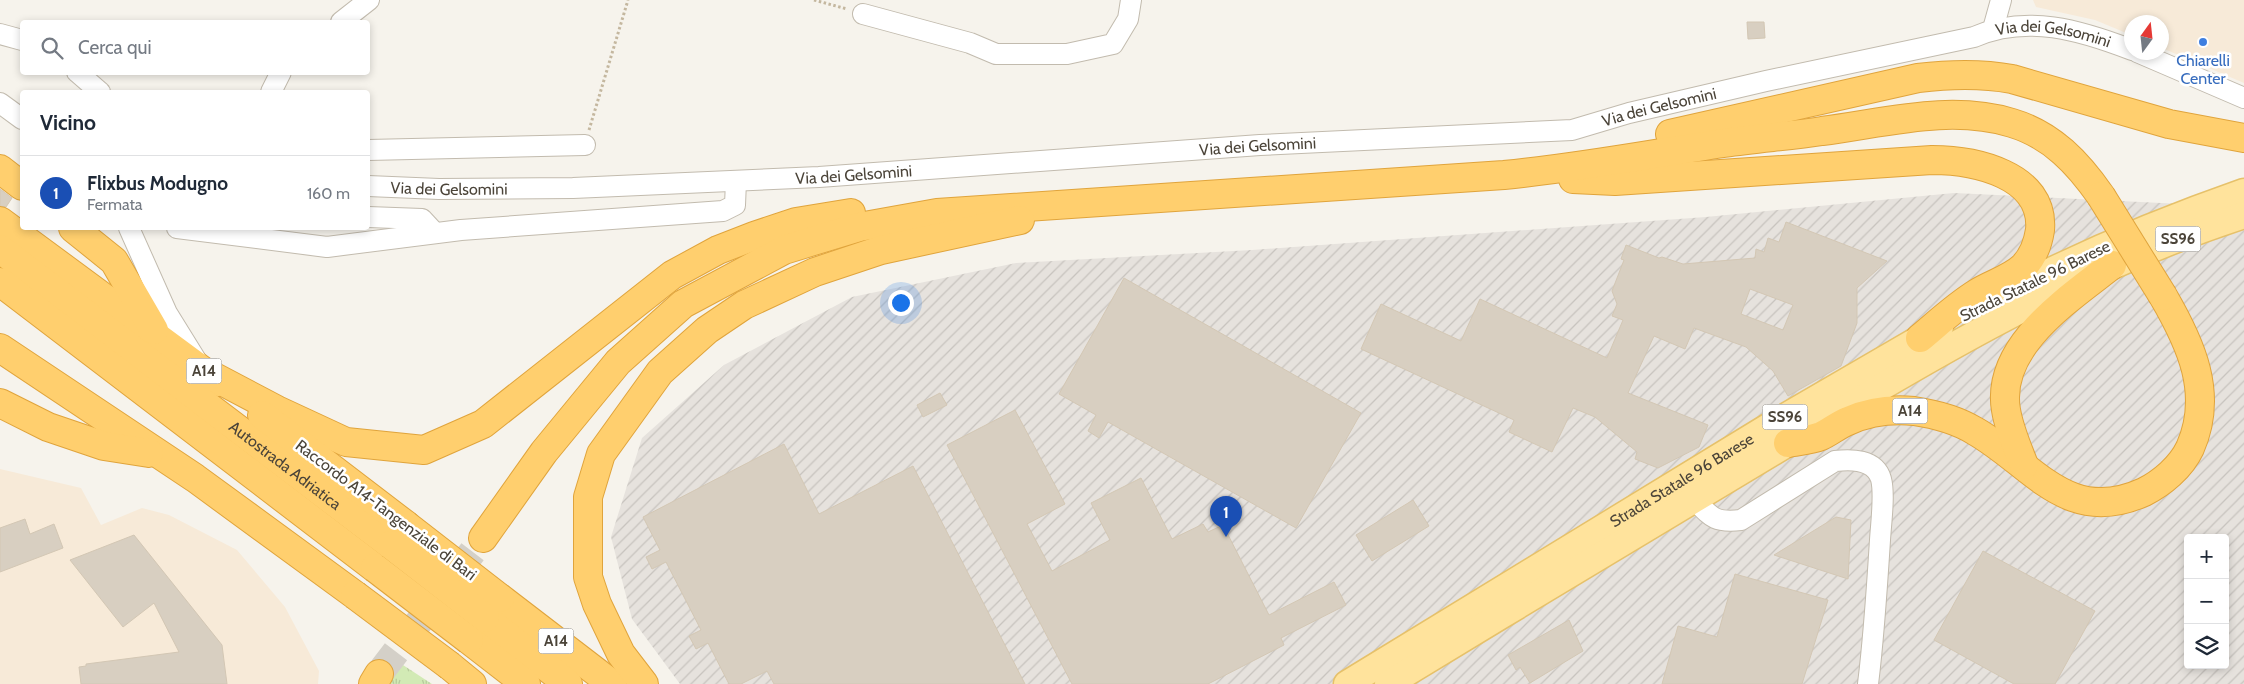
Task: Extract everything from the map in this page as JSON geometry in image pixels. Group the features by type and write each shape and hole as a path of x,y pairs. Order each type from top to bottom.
{"highway":[{"path":"1565,169 1634,142 1918,78 1952,74 2012,79 2188,128 2244,138"},
{"path":"204,371 277,410 346,442 424,450 483,424 672,275 718,250 796,222 846,214 937,213 1504,176 1565,169 1727,142 1822,131 1922,116 1962,114 2012,123 2045,138 2083,170 2163,296 2194,360 2201,396 2195,436 2188,452 2178,465 2154,487 2133,497 2114,501 2095,501 2073,497 2053,489 2032,475 2024,464 2011,434 2005,408 2011,368 2023,344 2040,323 2112,265"},
{"path":"1504,176 1615,181 1932,160 1957,160 2000,172 2017,182 2030,195 2037,210 2040,223 2039,239 2035,249 2024,266 2015,273 1969,298 1920,338"},
{"path":"0,169 20,184"},
{"path":"644,684 621,654 597,604 588,577 588,497 601,454 660,372 707,330 744,305 815,272 881,250 1008,224 1071,203"},
{"path":"483,538 544,452 618,362 683,304 784,250 859,226 937,213"},
{"name":"Raccordo A14-Tangenziale di Bari","path":"0,221 204,371 399,535"},
{"name":"Raccordo A14-Tangenziale di Bari","path":"76,230 114,261 159,338"},
{"name":"Autostrada Adriatica","path":"0,249 399,535 493,608 568,684"},
{"name":"Autostrada Adriatica","path":"0,282 526,684"},
{"path":"0,348 196,478 355,595 459,676"},
{"path":"0,403 48,427 104,446 158,454"},
{"name":"A14","path":"1788,443 1820,436 1848,421 1875,412 1913,411 1952,420 1974,431 2024,464"},
{"name":"A14","path":"493,608 612,684"}],"main road":[{"name":"Strada Statale 96 Barese","path":"1347,684 1920,338 2083,256 2176,216 2244,192"},
{"name":"Strada Statale 96 Barese","path":"1388,684 1973,333 2112,265 2244,215"}],"street":[{"path":"343,20 369,0"},
{"path":"863,14 970,44 996,54 1067,54 1113,44 1128,19 1131,0"},
{"path":"1993,29 2001,0"},
{"name":"Via dei Gelsomini","path":"370,186 439,189 573,188 736,180 1260,145 1572,130 1629,113 1757,83 1974,37 1993,29 2022,26 2056,26 2094,35 2124,47"},
{"path":"0,34 20,39"},
{"path":"2156,60 2244,98"},
{"path":"80,75 98,90"},
{"path":"272,90 280,75"},
{"path":"0,103 20,118"},
{"path":"370,150 585,145"},
{"path":"193,230 327,247 435,233 723,211 735,205 736,180"},
{"path":"370,217 422,219 435,233"},
{"path":"130,230 167,313 204,371"},
{"path":"1694,499 1713,519 1741,520 1835,461 1850,459 1863,462 1873,468 1881,478 1881,517 1868,684"}],"path":[{"path":"585,145 628,0"}],"shaded area":[{"name":"Chiarelli Center","path":"2033,0 2244,0 2244,83 2169,51 2169,15 2124,15 2124,32 2095,20 2036,7"},
{"path":"1954,193 2244,207 2244,684 680,684 632,619 611,537 642,438 724,365 852,297 1016,263 1252,250 1706,217"},
{"path":"0,469 81,488 101,525 142,508 169,515 237,550 285,607 319,671 318,684 0,684"}],"green space":[{"path":"403,665 432,684 387,684"}],"building":[{"path":"1747,22 1764,22 1765,38 1748,39"},
{"path":"0,189 12,198 6,207 0,206"},
{"path":"1786,222 1887,261 1857,288 1857,323 1841,366 1788,396 1773,371 1746,347 1694,328 1685,349 1654,336 1628,393 1708,425 1699,447 1658,468 1635,459 1637,452 1595,417 1573,408 1552,452 1509,432 1514,420 1361,349 1381,304 1461,341 1480,299 1607,358 1623,320 1612,316 1617,304 1612,291 1624,260 1621,259 1626,245 1659,258 1662,257 1683,264 1755,258 1756,249 1764,252 1768,238 1779,242","holes":["1750,289 1793,305 1783,330 1741,314"]},
{"path":"1124,278 1361,413 1296,528 1108,422 1099,438 1088,431 1096,415 1059,394"},
{"path":"940,393 947,405 923,417 917,405"},
{"path":"1015,410 1065,504 1027,524 1052,571 1110,540 1091,503 1141,478 1172,539 1203,524 1208,532 1223,525 1269,615 1334,582 1346,605 1281,638 1284,645 1208,684 1072,684 947,445"},
{"path":"784,444 819,514 913,466 1025,684 774,684 767,671 741,684 729,684 708,643 696,649 689,636 701,630 666,562 652,569 646,557 660,550 643,517"},
{"path":"1413,500 1429,526 1372,561 1356,535"},
{"path":"1836,517 1851,520 1848,579 1774,555"},
{"path":"25,519 30,534 54,524 63,548 0,572 0,528"},
{"path":"134,535 222,645 227,684 81,684 79,667 86,666 86,664 179,652 154,603 123,627 70,560"},
{"path":"1983,551 2095,611 2055,684 2014,684 1934,640"},
{"path":"1735,574 1828,600 1802,684 1662,684 1678,626 1717,637"},
{"path":"1569,620 1583,651 1530,683 1520,667 1516,670 1508,655"}],"tunnel":[{"path":"379,674 483,538"}],"place":[{"name":"Chiarelli Center","path":"2203,42"},
{"name":"Flixbus Modugno","path":"1226,537"}]}
